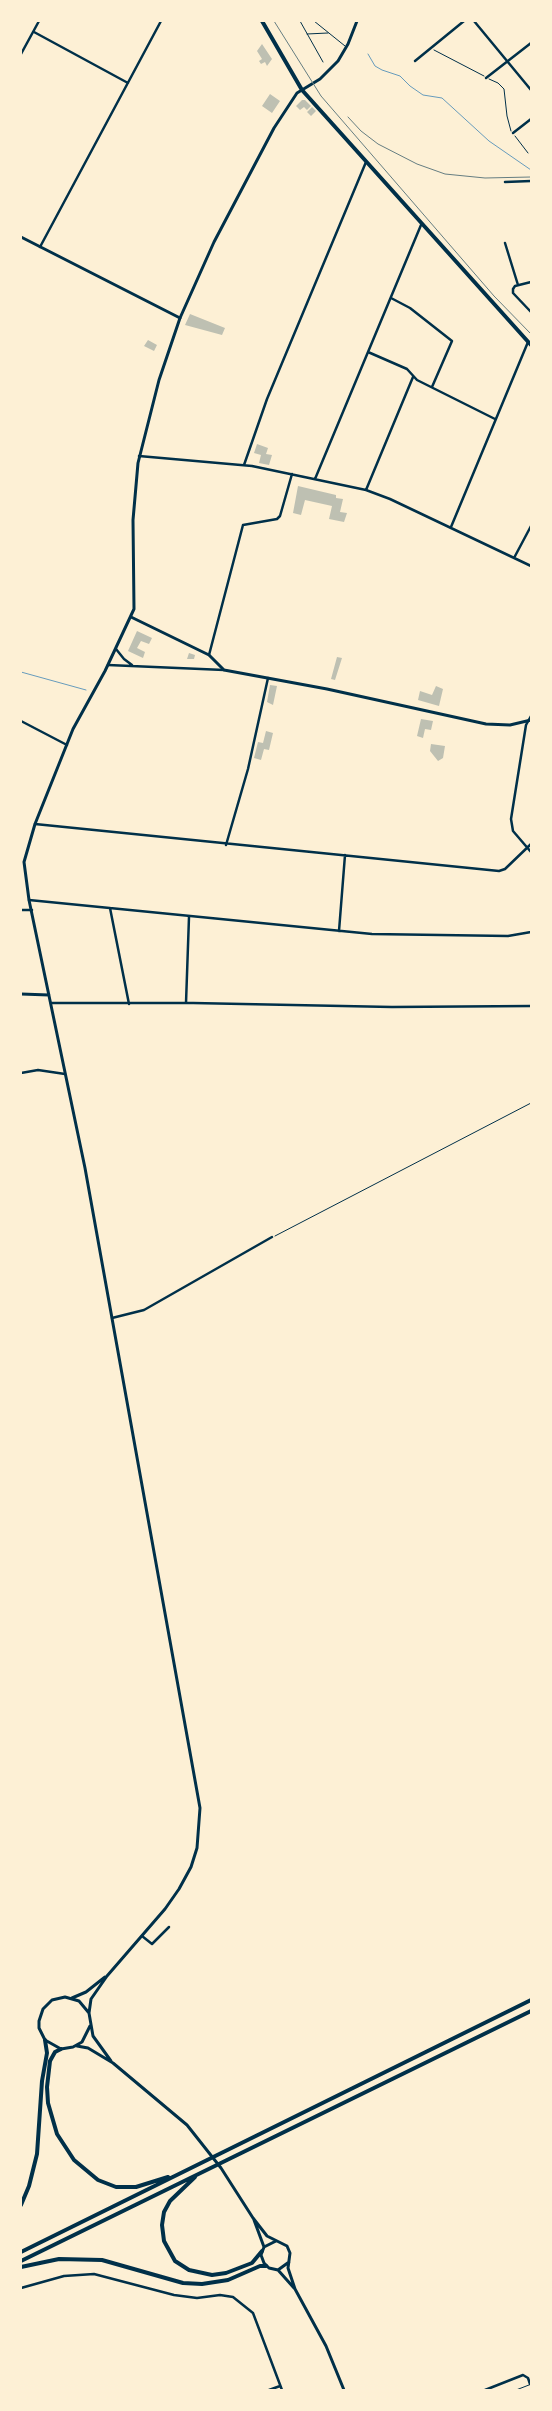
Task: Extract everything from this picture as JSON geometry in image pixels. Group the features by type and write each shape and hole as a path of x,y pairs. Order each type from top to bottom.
{"main road":[{"path":"262,21 302,90 421,225 529,343"},
{"path":"113,2063 93,2036 89,2013 91,1999 107,1976 179,1889 190,1867 198,1838 200,1808 85,1168 29,900 24,862 35,824 78,717 108,665 131,617 135,599 133,520 139,456 161,373 180,318 248,174 283,114 297,93 324,75 338,61 346,48 357,21"},
{"path":"21,237 180,318"},
{"path":"131,617 209,655 224,670 486,724 510,725 529,721"},
{"path":"21,994 49,994"},
{"path":"21,2205 29,2186 37,2154 46,2053 45,2040 39,2028 43,2009 52,2000 72,1998 86,1992 107,1976"},
{"path":"72,1998 79,2001 89,2013"},
{"path":"21,2252 531,2000"},
{"path":"21,2260 531,2011"},
{"path":"77,2046 86,2038 90,2026"},
{"path":"45,2040 61,2049"},
{"path":"177,2174 136,2187 116,2187 98,2180 74,2160 57,2134 48,2103 49,2066 55,2052 77,2046 88,2048 113,2063 171,2111 200,2141 232,2182 253,2218 267,2236 284,2244 289,2250 288,2268 295,2290 326,2346 344,2390"},
{"path":"200,2173 180,2191 164,2212 162,2234 170,2254 189,2270 212,2275 226,2273 252,2262 270,2242 277,2241"},
{"path":"253,2218 263,2249 262,2259 266,2266"},
{"path":"21,2267 59,2259 102,2260 183,2283 202,2284 228,2280 260,2266 266,2266 278,2270 295,2290"},
{"path":"278,2270 289,2261"}],"street":[{"path":"21,54 39,21"},
{"path":"40,247 161,21"},
{"path":"415,61 464,21"},
{"path":"474,21 531,90"},
{"path":"34,32 128,83"},
{"path":"486,78 531,42"},
{"path":"513,133 531,119"},
{"path":"244,465 267,398 366,162"},
{"path":"505,182 531,181"},
{"path":"315,478 421,225"},
{"path":"505,243 518,285"},
{"path":"531,282 518,285 513,289 513,293 531,312"},
{"path":"391,298 410,308 452,341 432,387"},
{"path":"451,528 495,419 529,343"},
{"path":"368,352 407,369 413,377 495,419"},
{"path":"366,490 413,377"},
{"path":"139,456 244,465 315,478 366,490 390,499 531,566"},
{"path":"209,655 243,524 277,519 280,516 292,474"},
{"path":"514,558 531,526"},
{"path":"116,649 124,659 134,666"},
{"path":"108,665 224,670"},
{"path":"226,844 248,769 268,678"},
{"path":"531,716 511,819 512,831 531,852"},
{"path":"21,721 66,745"},
{"path":"35,824 498,871 504,869 531,844"},
{"path":"339,931 345,856"},
{"path":"29,900 372,934 508,936 531,932"},
{"path":"110,908 129,1004"},
{"path":"21,910 32,910"},
{"path":"186,1003 189,917"},
{"path":"51,1003 186,1003 392,1007 531,1006"},
{"path":"21,1073 38,1070 65,1074"},
{"path":"111,1318 144,1310 272,1237"},
{"path":"142,1936 152,1944 169,1927"},
{"path":"21,2288 64,2276 94,2274 174,2295 197,2298 220,2295 233,2297 253,2314 281,2388 270,2390"},
{"path":"485,2390 523,2375 528,2378 530,2384"}],"lane":[{"path":"300,21 323,62"},
{"path":"314,21 346,48"},
{"path":"307,34 329,33"},
{"path":"516,2390 530,2384"}],"path":[{"path":"431,48 498,83 504,89 508,125 528,153"},
{"path":"272,1237 531,1103"}],"building":[{"path":"262,44 272,59 267,66 265,62 261,64 259,61 262,59 257,51"},
{"path":"270,94 280,101 272,113 262,106"},
{"path":"302,100 305,100 311,106 307,110 304,107 300,110 296,106"},
{"path":"312,107 316,111 311,116 307,112"},
{"path":"190,314 225,328 222,335 185,325"},
{"path":"148,340 157,345 154,351 144,346"},
{"path":"257,444 268,448 266,454 272,455 269,465 259,463 261,455 254,453"},
{"path":"298,486 336,495 336,498 343,499 340,512 347,513 344,522 329,519 332,506 305,500 301,515 293,513"},
{"path":"137,631 152,638 149,644 141,641 137,648 145,652 143,658 128,651"},
{"path":"189,653 195,655 194,659 187,659"},
{"path":"337,657 342,658 335,680 331,679"},
{"path":"270,685 277,686 273,705 267,702"},
{"path":"436,686 443,689 439,706 418,700 420,691 432,695"},
{"path":"421,719 433,721 431,730 425,729 423,738 417,736"},
{"path":"266,731 273,733 269,750 264,749 261,760 254,758 258,742 263,743"},
{"path":"431,744 445,746 443,758 438,761 430,751"}],"waterway":[{"path":"368,54 375,66 400,76 423,95 442,98 489,141 531,170"},
{"path":"21,672 86,690"}],"tram line":[{"path":"274,21 321,96 494,296 531,334"},
{"path":"348,117 361,131 378,144 417,164 445,174 485,178 531,177"}]}
